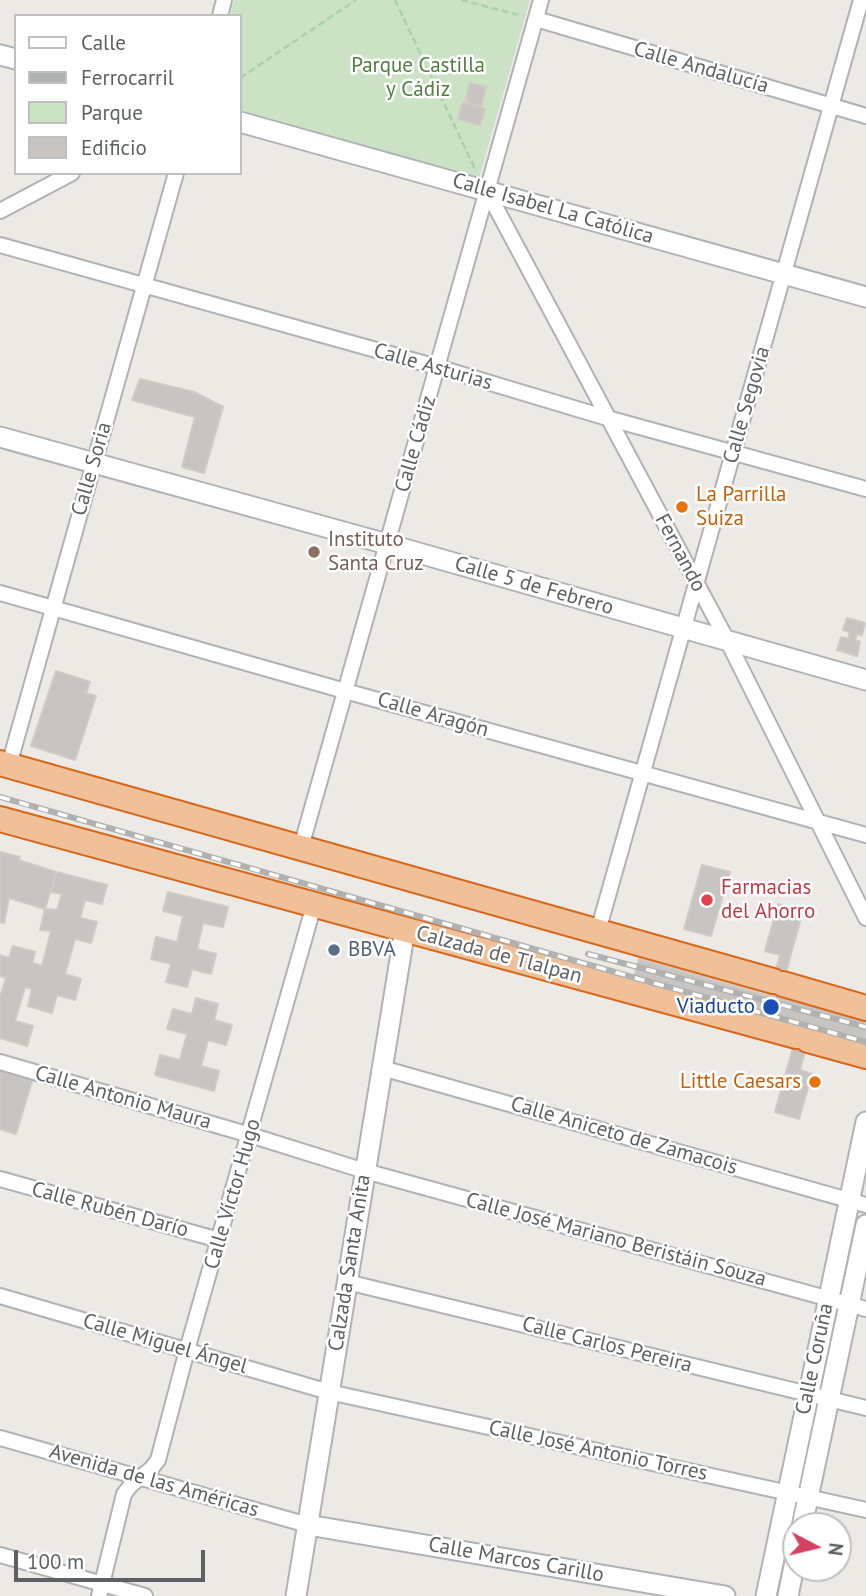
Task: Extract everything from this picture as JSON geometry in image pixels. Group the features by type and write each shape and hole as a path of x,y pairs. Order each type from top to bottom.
{"highway":[{"path":"4,764 866,1008"},
{"name":"Calzada de Tlalpan","path":"0,819 866,1056"}],"street":[{"name":"Calle Cádiz","path":"301,847 541,0"},
{"name":"Calle Segovia","path":"598,931 861,0"},
{"name":"Calle Andalucía","path":"536,19 866,116"},
{"name":"Calle Isabel La Católica","path":"242,123 866,297"},
{"path":"0,211 68,175"},
{"name":"Calle Soria","path":"4,764 53,608 175,175"},
{"name":"Fernando","path":"487,191 727,640 866,918"},
{"name":"Calle Asturias","path":"0,245 866,489"},
{"name":"Calle 5 de Febrero","path":"0,437 866,680"},
{"name":"Calle Aragón","path":"0,593 866,835"},
{"name":"Calle Víctor Hugo","path":"101,1590 124,1494 158,1460 314,905"},
{"name":"Calzada Santa Anita","path":"296,1596 405,929"},
{"name":"Calle Antonio Maura","path":"0,1062 365,1171"},
{"name":"Calle Aniceto de Zamacois","path":"382,1068 858,1202"},
{"name":"Calle Coruña","path":"766,1596 829,1298 858,1202 866,1122"},
{"name":"Calle José Mariano Beristáin Souza","path":"365,1171 858,1306"},
{"name":"Calle Rubén Darío","path":"0,1180 219,1240"},
{"name":"Calle Coruña","path":"805,1512 829,1399 858,1306 866,1225"},
{"name":"Calle Carlos Pereira","path":"347,1282 866,1408"},
{"name":"Calle Miguel Ángel","path":"0,1296 329,1392"},
{"name":"Calle José Antonio Torres","path":"329,1392 866,1510"},
{"name":"Avenida de las Américas","path":"0,1438 308,1525"},
{"name":"Calle Marcos Carillo","path":"308,1525 725,1596"},
{"path":"0,1555 101,1590 145,1596"}],"path":[{"path":"242,77 356,0"},
{"path":"395,0 487,191"},
{"path":"461,0 536,19"}],"green space":[{"name":"Parque Castilla y Cádiz","path":"234,0 530,0 479,178 242,111 242,14 230,14"}],"building":[{"path":"470,83 486,87 481,106 467,102"},
{"path":"463,102 485,109 480,125 458,119"},
{"path":"140,379 194,392 223,407 204,473 182,467 195,417 132,400"},
{"path":"847,618 865,623 862,635 857,634 855,640 860,642 857,656 837,650 841,637 848,639 850,632 843,630"},
{"path":"56,671 90,682 86,693 96,696 75,760 31,746"},
{"path":"0,852 56,872 45,909 9,898 4,923 0,922"},
{"name":"Farmacias del Ahorro","path":"702,865 730,872 711,936 684,929"},
{"path":"56,872 107,885 102,904 85,900 80,918 97,922 91,943 75,939 65,974 81,979 75,1000 57,995 52,1013 28,1006 32,989 25,987 15,1021 33,1026 27,1046 0,1038 0,997 6,978 0,976 0,955 9,958 13,946 35,952 32,963 42,966 51,931 40,930 45,909 57,910 62,894 51,892"},
{"path":"168,892 228,907 223,927 203,923 197,949 216,954 211,974 192,969 187,987 166,982 171,964 151,959 156,937 177,942 183,916 163,911"},
{"path":"778,904 803,911 779,997 866,1021 866,1043 811,1028 800,1070 812,1074 799,1119 775,1112 799,1026 633,980 639,959 769,996 780,955 765,951"},
{"path":"196,998 218,1004 214,1020 232,1025 226,1045 208,1040 201,1066 219,1071 214,1091 155,1075 160,1055 180,1060 187,1034 167,1029 173,1009 192,1014"},
{"path":"0,1071 32,1081 16,1134 0,1129"}],"railway":[{"path":"0,797 866,1042"},
{"path":"588,954 866,1027"}],"place":[{"name":"La Parrilla Suiza","path":"682,507"},
{"name":"Instituto Santa Cruz","path":"314,552"},
{"name":"Farmacias del Ahorro","path":"707,900"},
{"name":"BBVA","path":"334,950"},
{"name":"Viaducto","path":"771,1007"},
{"name":"Little Caesars","path":"815,1082"}]}
